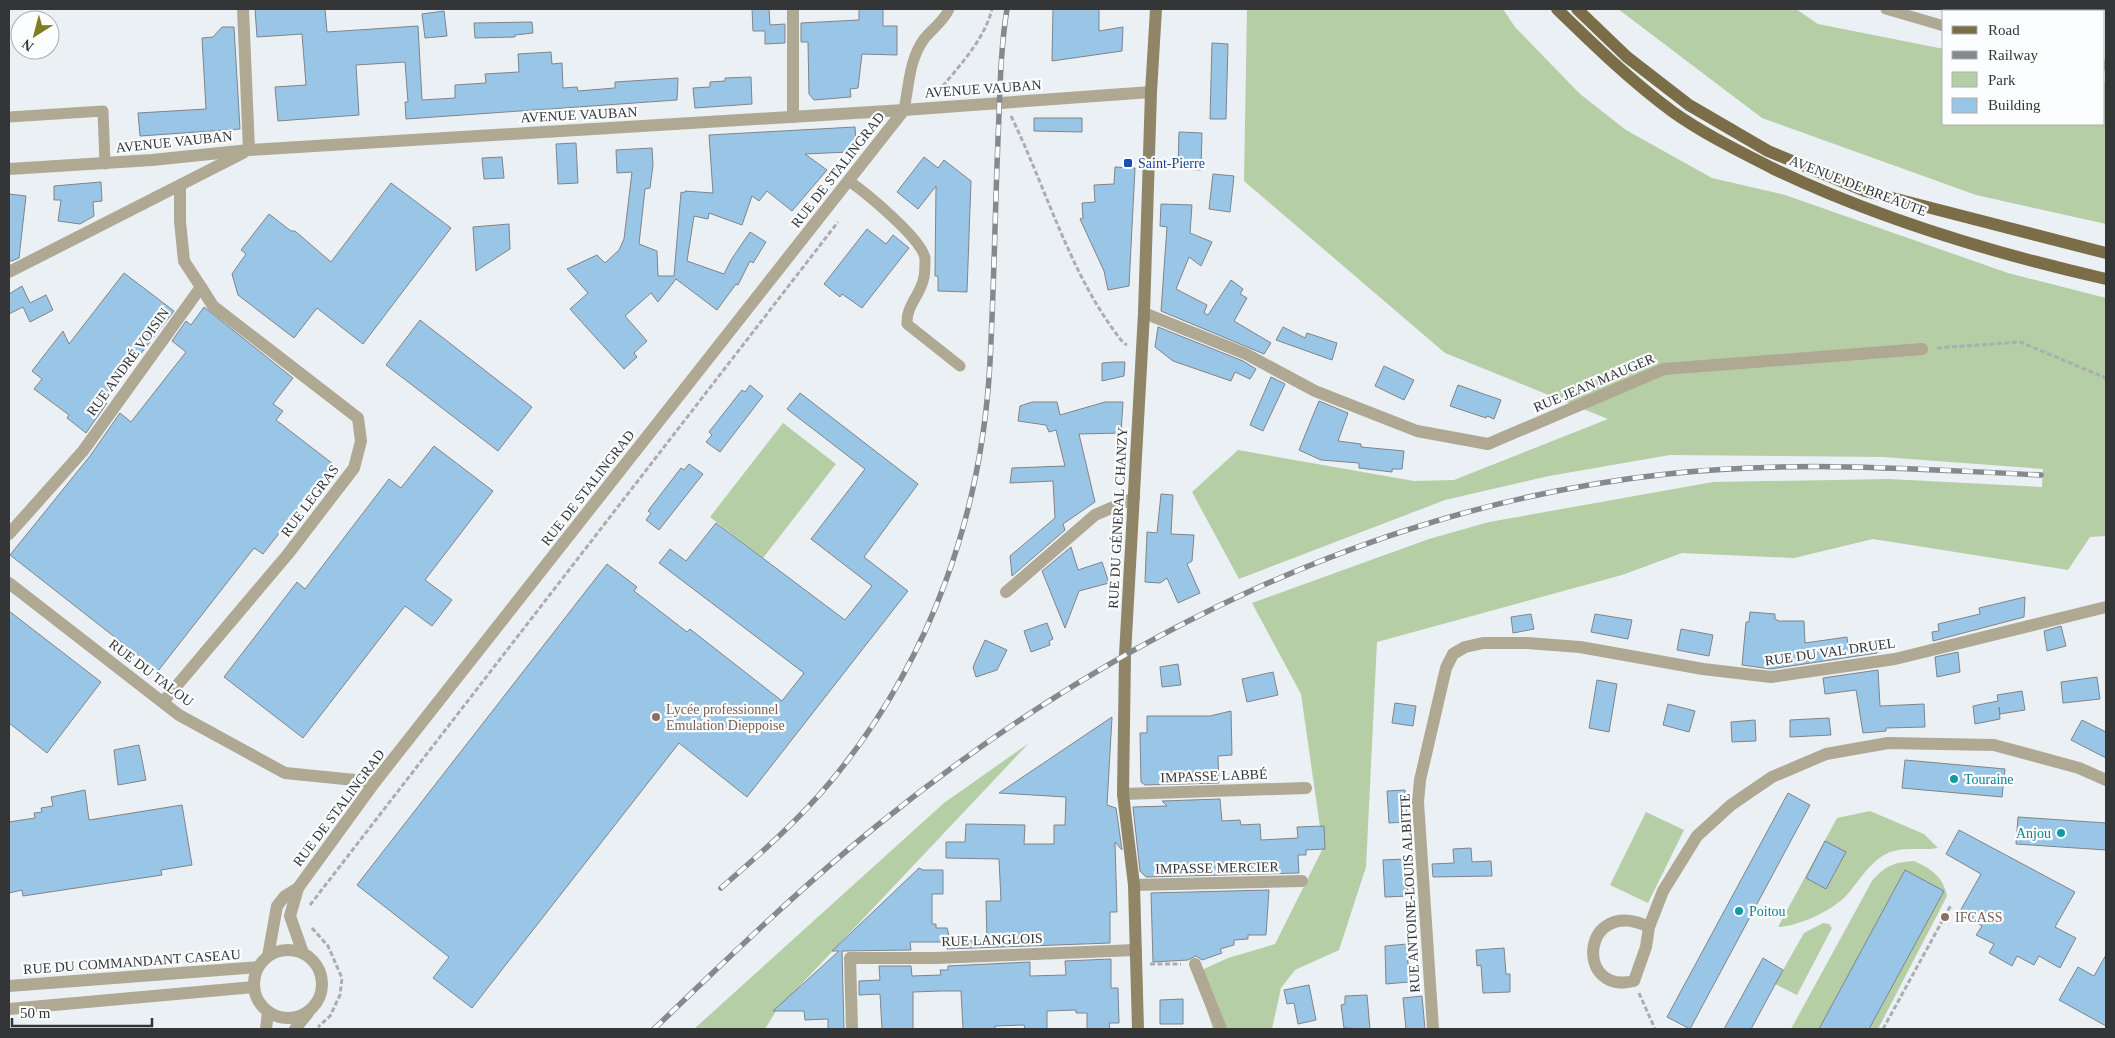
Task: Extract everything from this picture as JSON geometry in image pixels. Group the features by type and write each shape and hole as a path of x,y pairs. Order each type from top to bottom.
{"main road":[{"name":"RUE DU GÉNERAL CHANZY","path":"1138,1029 1134,885 1123,794 1125,655 1144,313 1151,92 1156,9"},
{"name":"AVENUE DE BREAUTE","path":"1557,9 1616,65 1674,112 1734,149 1813,188 1887,216 1972,244 2106,279"},
{"name":"AVENUE DE BREAUTE","path":"1577,9 1627,57 1690,105 1768,150 1865,191 2106,253"}],"street":[{"path":"9,272 250,150 243,9"},
{"path":"792,9 793,117"},
{"name":"AVENUE VAUBAN","path":"9,169 105,164 250,150 904,110 1151,92"},
{"name":"RUE DE STALINGRAD","path":"303,954 290,916 298,888 376,782 904,110"},
{"path":"180,186 180,221 184,261 201,287"},
{"name":"RUE ANDRÉ VOISIN","path":"9,534 83,451 201,287"},
{"name":"RUE LEGRAS","path":"163,702 288,554 354,468 361,441 358,418 213,306 201,287"},
{"name":"RUE JEAN MAUGER","path":"1144,313 1246,354 1315,391 1417,431 1488,444 1664,369 1922,349"},
{"path":"1006,592 1096,514 1134,498"},
{"name":"RUE DU TALOU","path":"9,582 180,715 285,773 376,782"},
{"name":"RUE DU VAL DRUEL","path":"1446,668 1453,654 1465,647 1483,643 1527,643 1580,647 1703,669 1771,677 1895,659 2106,607"},
{"name":"RUE ANTOINE-LOUIS ALBITTE","path":"1433,1029 1418,802 1420,780 1446,668"},
{"path":"1649,927 1639,922 1616,921 1598,933 1592,948 1594,962 1599,972 1607,979 1623,984 1634,981 1646,947 1649,927 1663,891 1697,836 1731,805 1772,777 1826,754 1888,743 1994,745 2079,768 2106,780"},
{"name":"IMPASSE LABBÉ","path":"1123,794 1306,788"},
{"name":"IMPASSE MERCIER","path":"1134,885 1302,880"},
{"name":"RUE DE STALINGRAD","path":"268,956 277,906 285,896 298,888"},
{"path":"295,1029 316,1005 323,984 321,973 316,963 303,954 286,950 268,956 258,967 254,987 261,1005 268,1012 287,1019 298,1018 308,1013"},
{"name":"RUE LANGLOIS","path":"852,1029 850,958 936,958 1136,950"},
{"path":"1194,964 1221,1029"},
{"name":"RUE DU COMMANDANT CASEAU","path":"9,986 258,967"},
{"path":"9,1009 254,987"},
{"path":"266,1029 268,1012"}],"lane":[{"path":"904,110 912,60 924,39 946,15 949,9"},
{"path":"1886,9 1942,25"},
{"path":"9,116 103,111 105,164"},
{"path":"849,181 874,201 917,241 925,257 924,278 909,307 907,324 960,366"}],"path":[{"path":"927,107 973,47 984,30 992,9"},
{"path":"1004,102 1026,148 1043,195 1098,308 1124,344 1142,351"},
{"path":"309,914 309,906 844,214"},
{"path":"1922,349 2020,342 2106,378"},
{"path":"1883,1029 1952,904"},
{"path":"308,921 316,934 328,946 342,978 340,995 330,1016 316,1029"},
{"path":"1136,964 1194,964"},
{"path":"1634,981 1656,1029"}],"green space":[{"path":"1247,9 1503,9 1515,27 1580,94 1626,130 1712,178 1785,195 2008,273 2106,298 2106,536 2090,537 2068,570 1873,539 1794,558 1682,553 1622,575 1377,642 1366,867 1339,950 1295,970 1281,988 1272,1029 1213,1029 1195,973 1228,958 1275,944 1323,848 1301,694 1252,603 1429,539 1489,522 1713,482 1889,479 2042,487 2043,469 1883,457 1670,455 1549,476 1445,500 1239,579 1192,492 1238,450 1414,481 1454,480 1608,419 1445,353 1244,181"},
{"path":"1618,9 1796,9 1818,24 1942,49 1942,125 2105,125 2106,82 2106,224 1976,195 1762,118"},
{"path":"783,423 836,464 763,558 710,517"},
{"path":"1029,743 776,1011 765,1029 694,1029 944,803"},
{"path":"1870,811 1924,834 1938,848 1906,849 1888,853 1875,862 1845,897 1831,908 1804,921 1778,927 1837,818"},
{"path":"1646,812 1684,830 1648,903 1610,885"},
{"path":"1914,861 1936,874 1943,884 1947,896 1878,1029 1791,1029 1872,881 1890,866 1901,862"},
{"path":"1823,923 1829,924 1832,928 1797,995 1775,984 1804,933"}],"building":[{"path":"255,9 325,9 327,32 418,26 422,100 455,98 455,85 486,83 485,74 519,72 518,54 551,52 552,64 562,63 563,88 577,87 578,91 615,88 615,82 678,78 677,100 406,119 405,102 408,102 405,62 356,65 359,115 278,121 275,87 306,85 302,34 257,37"},
{"path":"752,9 769,9 770,25 785,24 785,43 765,44 765,31 753,31"},
{"path":"859,9 883,9 883,26 897,26 897,55 862,54 858,88 850,89 851,97 814,100 809,94 808,42 801,42 801,23 859,20"},
{"path":"1053,9 1099,9 1099,31 1123,27 1122,51 1052,61"},
{"path":"444,11 447,36 425,38 422,14"},
{"path":"532,22 533,33 515,35 515,37 475,38 474,23"},
{"path":"222,27 234,27 240,129 140,136 138,113 206,109 202,38 213,37"},
{"path":"1212,43 1228,44 1226,119 1210,119"},
{"path":"751,77 752,104 695,108 693,88 710,87 710,82 725,81 725,78"},
{"path":"1034,118 1082,118 1082,132 1034,131"},
{"path":"855,127 856,141 848,152 805,154 827,170 792,211 767,191 759,201 752,196 742,225 709,213 708,219 694,216 687,261 724,274 750,232 766,242 753,263 750,261 738,285 736,284 717,310 676,279 658,302 651,293 625,316 647,341 634,353 637,357 624,369 570,309 588,293 567,269 597,255 605,263 619,250 624,239 632,172 617,173 616,150 652,148 653,165 650,188 645,189 639,244 657,251 658,276 674,276 681,192 713,193 709,135"},
{"path":"1179,132 1202,133 1201,170 1178,169"},
{"path":"576,143 578,183 558,184 556,144"},
{"path":"502,157 504,178 484,179 482,158"},
{"path":"924,157 938,168 944,160 971,181 967,292 938,291 938,276 935,276 936,186 918,209 897,192"},
{"path":"1115,167 1135,168 1129,286 1108,290 1104,271 1080,219 1083,218 1082,203 1095,202 1094,185 1114,184"},
{"path":"1213,174 1234,176 1230,212 1209,209"},
{"path":"101,182 102,201 93,202 94,216 80,224 58,221 61,200 54,200 54,186"},
{"path":"391,183 451,228 363,344 317,308 294,338 238,295 232,274 246,254 241,250 269,214 291,231 295,231 331,262"},
{"path":"9,194 26,196 19,258 12,261 9,261"},
{"path":"1161,204 1192,205 1190,233 1212,242 1201,266 1189,257 1176,289 1207,305 1204,313 1208,315 1231,280 1243,289 1240,294 1247,298 1234,321 1271,343 1264,354 1161,311 1167,227 1160,226"},
{"path":"509,224 510,249 476,271 473,227"},
{"path":"867,229 886,244 893,235 909,248 862,308 842,294 840,297 824,284"},
{"path":"124,273 174,311 104,401 107,403 86,433 67,418 69,415 34,389 42,379 32,371 63,331 69,344"},
{"path":"22,286 30,303 46,295 53,310 30,322 23,307 9,314 9,294"},
{"path":"204,307 293,378 273,404 283,411 276,420 333,464 263,554 254,548 158,671 10,555 90,456 120,413 131,422 186,352 172,341 186,321 191,325"},
{"path":"420,320 532,407 498,451 386,365"},
{"path":"1158,327 1243,361 1256,369 1250,379 1235,372 1231,381 1173,361 1155,347"},
{"path":"1283,327 1305,338 1307,333 1337,343 1332,360 1276,340"},
{"path":"1125,362 1124,376 1102,381 1102,363"},
{"path":"1384,366 1414,380 1404,400 1375,386"},
{"path":"1271,377 1285,384 1263,431 1250,425"},
{"path":"750,385 763,396 720,452 706,442 712,435 709,432 742,390 745,392"},
{"path":"1458,385 1501,400 1494,419 1450,406"},
{"path":"800,393 918,484 864,557 908,591 747,797 679,743 472,1008 433,978 449,957 357,885 607,564 637,587 634,591 687,632 690,629 782,701 804,673 659,563 670,549 686,561 716,523 845,620 872,586 811,539 865,469 787,409"},
{"path":"1319,401 1348,413 1338,441 1361,444 1361,447 1404,451 1402,469 1392,469 1392,472 1359,468 1359,463 1321,460 1299,450"},
{"path":"1032,402 1057,402 1060,415 1105,402 1123,402 1121,433 1079,434 1095,502 1063,524 1065,530 1012,576 1010,556 1055,518 1053,481 1010,483 1012,468 1065,466 1056,430 1049,432 1046,425 1018,421 1020,406"},
{"path":"434,446 493,491 425,580 452,600 432,626 405,606 303,738 224,677 297,582 305,589 389,479 401,488"},
{"path":"689,464 703,474 659,530 646,520 651,513 648,511 681,468 684,470"},
{"path":"1161,494 1173,495 1171,534 1194,535 1192,561 1187,564 1200,593 1178,603 1167,578 1160,583 1145,582 1147,532 1157,533"},
{"path":"1071,547 1078,570 1102,562 1109,583 1079,591 1065,628 1042,571"},
{"path":"2025,597 2024,617 1933,641 1932,632 1939,631 1938,624 1980,614 1979,608"},
{"path":"9,611 101,682 47,753 9,723"},
{"path":"1750,612 1775,614 1775,619 1779,621 1804,621 1805,643 1847,637 1848,647 1877,643 1877,653 1771,669 1742,665 1746,622 1749,622"},
{"path":"1531,614 1534,629 1513,633 1511,617"},
{"path":"1595,614 1632,620 1628,639 1591,632"},
{"path":"1047,623 1053,639 1049,641 1050,645 1031,652 1024,631"},
{"path":"2061,626 2066,646 2047,651 2044,631"},
{"path":"1681,629 1713,635 1709,656 1677,650"},
{"path":"985,640 1007,650 997,670 976,677 973,667"},
{"path":"1958,652 1960,672 1937,677 1935,657"},
{"path":"1178,664 1181,685 1162,687 1160,667"},
{"path":"1878,670 1880,706 1924,704 1925,727 1886,728 1886,731 1863,733 1856,690 1825,694 1823,678"},
{"path":"1273,672 1278,695 1247,702 1242,679"},
{"path":"2097,677 2100,699 2063,703 2061,682"},
{"path":"1597,680 1617,684 1609,732 1589,728"},
{"path":"2022,691 2025,710 2000,714 1999,707 2000,719 1975,724 1973,706 1998,701 1997,695"},
{"path":"1395,703 1416,706 1413,726 1392,723"},
{"path":"1668,704 1695,711 1689,732 1663,725"},
{"path":"1231,711 1232,755 1218,756 1219,783 1145,785 1141,782 1140,733 1147,733 1147,716 1210,716"},
{"path":"1112,717 1107,805 1116,808 1122,850 1115,842 1117,912 1110,912 1110,943 947,949 947,942 910,942 911,950 842,951 844,1029 828,1029 828,1019 805,1020 804,1011 773,1011 839,951 832,951 919,868 923,870 943,870 943,894 932,894 932,924 936,924 936,928 947,928 951,942 987,940 986,901 1001,901 999,859 946,858 946,842 965,842 966,824 1025,825 1024,844 1054,844 1054,825 1065,825 1066,797 999,793"},
{"path":"1829,718 1831,735 1790,737 1790,720"},
{"path":"1755,720 1756,741 1732,742 1731,722"},
{"path":"2082,720 2106,732 2106,758 2071,740"},
{"path":"139,745 146,780 118,785 114,750"},
{"name":"Touraine","path":"1905,760 2005,769 2002,797 1902,788"},
{"path":"85,790 89,820 182,805 192,865 161,870 162,875 23,896 22,890 9,893 9,822 35,818 34,813 42,812 41,808 53,806 51,797"},
{"path":"1405,790 1407,822 1389,823 1387,791"},
{"name":"Poitou","path":"1788,793 1810,805 1690,1029 1667,1017"},
{"path":"1220,799 1222,821 1240,820 1241,825 1260,824 1261,840 1298,838 1297,827 1324,826 1325,849 1306,850 1306,855 1298,855 1299,873 1146,877 1140,871 1133,807 1167,806 1162,801"},
{"name":"Anjou","path":"2018,817 2106,823 2106,850 2016,844"},
{"path":"1959,830 2075,892 2055,927 2076,938 2060,968 2039,956 2034,965 2017,956 2012,966 1989,953 1994,944 1976,935 1982,926 1959,913 1981,874 1946,854"},
{"path":"1825,841 1846,852 1826,889 1806,878"},
{"path":"1471,848 1472,862 1491,861 1492,876 1433,877 1432,864 1454,863 1453,849"},
{"path":"1406,859 1408,896 1385,897 1383,860"},
{"path":"1905,870 1944,891 1869,1029 1819,1029"},
{"path":"1269,890 1266,935 1248,935 1248,939 1234,940 1234,945 1220,949 1222,953 1202,960 1196,956 1188,960 1153,962 1151,893"},
{"path":"1407,944 1409,982 1386,984 1385,946"},
{"path":"1504,948 1506,974 1510,974 1510,992 1483,993 1481,965 1477,966 1476,950"},
{"path":"2106,955 2106,1026 2059,1000 2078,967 2094,976"},
{"path":"1763,958 1783,970 1751,1029 1724,1029"},
{"path":"1111,959 1111,988 1118,988 1119,1023 1109,1023 1110,1029 1087,1029 1087,1013 1076,1013 1076,1010 1047,1011 1047,1029 1025,1029 1024,1025 995,1026 995,1029 963,1029 961,991 941,991 913,992 913,1029 882,1029 880,994 859,995 859,981 880,980 879,966 911,966 912,976 941,975 940,970 948,970 948,966 1030,962 1030,976 1066,975 1065,961"},
{"path":"1309,985 1316,1020 1298,1024 1294,1003 1287,1004 1284,990"},
{"path":"1367,995 1370,1029 1344,1028 1341,1005 1345,1004 1345,996"},
{"path":"1422,996 1425,1029 1406,1029 1403,998"},
{"path":"1183,999 1183,1024 1160,1024 1160,1000"}],"railway":[{"path":"721,888 793,823 832,780 867,734 897,686 923,636 945,584 962,530 976,475 985,419 993,306 1001,74 1007,9"},
{"path":"654,1029 764,924 821,873 879,824 966,757 1057,696 1151,641 1248,592 1349,550 1452,516 1558,491 1667,474 1761,467 1854,467 2041,475"}],"place":[{"name":"Saint-Pierre","path":"1128,163"},
{"name":"Lycée professionnel Emulation Dieppoise","path":"656,717"},
{"name":"Touraine","path":"1954,779"},
{"name":"Anjou","path":"2061,833"},
{"name":"Poitou","path":"1739,911"},
{"name":"IFCASS","path":"1945,917"}]}
